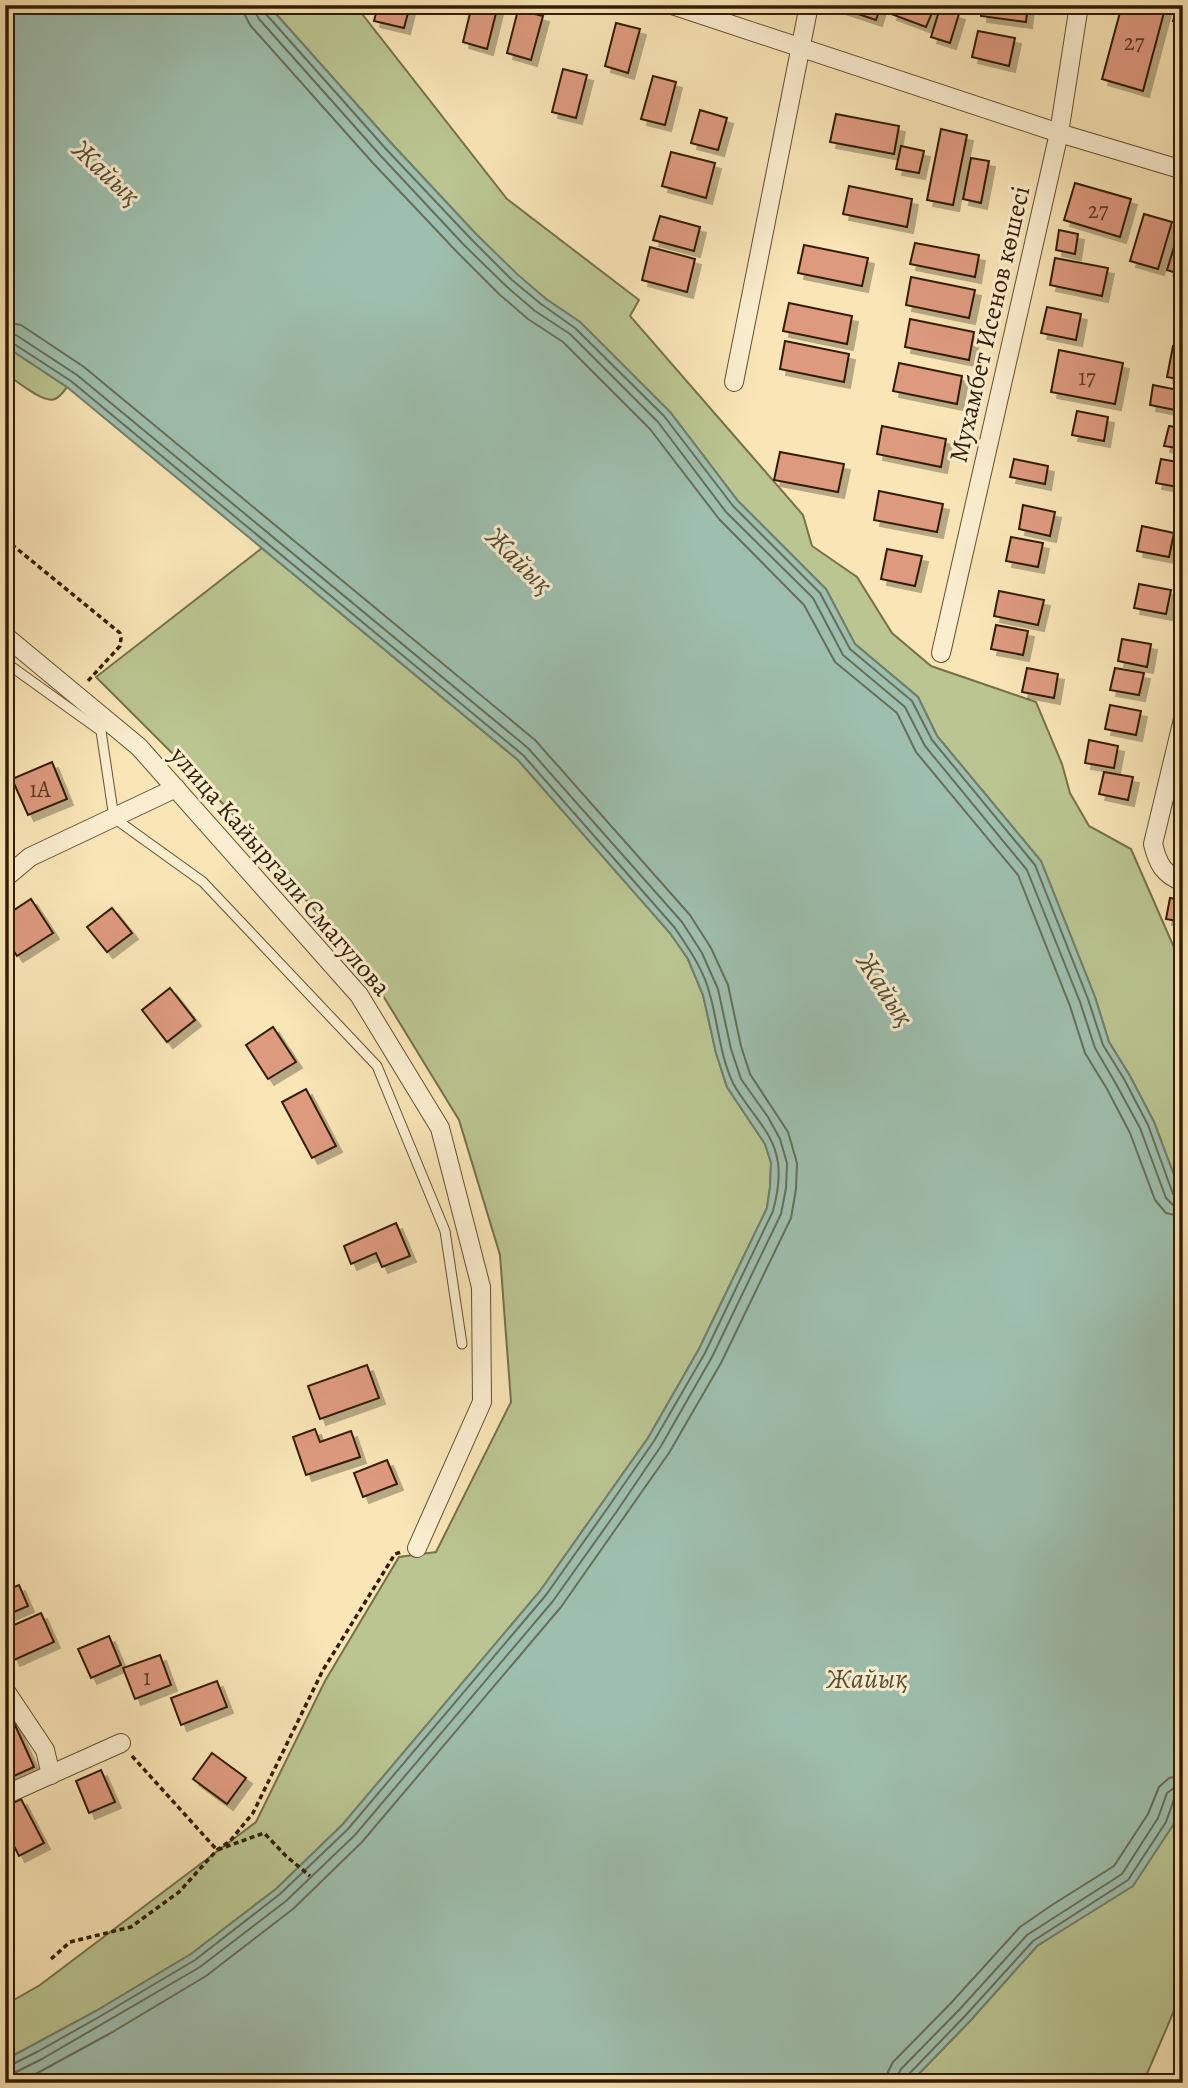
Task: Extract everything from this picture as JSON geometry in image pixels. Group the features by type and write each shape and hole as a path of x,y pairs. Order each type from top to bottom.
{"street":[{"path":"672,5 1059,134 1183,170"},
{"path":"734,382 809,5"},
{"name":"Мухамбет Исенов көшесі","path":"942,653 1059,134 1079,5"},
{"name":"улица Кайыргали Смагулова","path":"5,636 139,747 176,788 359,995 440,1128 481,1287 482,1402 416,1548"},
{"path":"1183,719 1153,844 1158,863 1172,877 1183,882"},
{"path":"5,878 30,858 176,788"},
{"path":"5,1690 45,1750 51,1775"},
{"path":"5,1795 121,1744"}],"lane":[{"path":"5,663 101,731 114,818 203,882 377,1066 445,1231 461,1344"}],"path":[{"path":"5,539 120,633 120,646 93,674"},
{"path":"51,1959 70,1942 131,1927 179,1892 217,1850 230,1842 253,1813 323,1670 395,1554 416,1548"},
{"path":"121,1744 217,1850"},
{"path":"217,1850 264,1833 286,1856 310,1875"}],"green space":[{"path":"268,5 355,5 507,199 639,300 630,316 803,515 812,546 857,577 892,633 931,666 1036,702 1062,764 1070,793 1089,826 1131,849 1183,968 1183,1199 1154,1122 1109,1042 1095,997 1041,861 937,736 918,697 855,644 826,589 738,501 670,412 580,322 517,275 476,234"},
{"path":"5,346 67,387 59,397 50,400 30,390 5,373"},
{"path":"262,548 518,760 670,933 688,959 703,995 727,1087 765,1144 771,1163 767,1208 699,1349 648,1438 540,1591 343,1824 276,1889 191,1954 96,2011 5,2060 5,2005 40,1985 256,1822 325,1681 399,1557 436,1552 511,1402 500,1255 459,1120 371,976 228,809 96,677"},
{"path":"1183,1792 1183,1990 1143,2083 910,2083 1037,1946 1066,1927 1173,1825"}],"water":[{"name":"Жайық","path":"5,5 268,5 476,234 546,299 580,322 670,412 738,501 826,589 855,644 918,697 937,736 1041,861 1095,997 1109,1042 1154,1122 1183,1199 1183,1792 1173,1825 1133,1886 1037,1946 910,2083 5,2083 5,2060 96,2011 191,1954 276,1889 343,1824 540,1591 648,1438 699,1349 767,1208 771,1163 765,1144 727,1087 703,995 688,959 670,933 518,760 67,387 5,346"}],"building":[{"path":"378,5 410,5 404,28 374,21"},
{"path":"472,5 498,5 487,49 463,42"},
{"path":"841,5 881,5 876,20 840,8"},
{"path":"894,5 927,5 934,8 926,27 891,14"},
{"path":"982,5 1028,5 1026,22 981,16"},
{"path":"1122,5 1166,5 1143,91 1102,79"},
{"path":"1178,5 1183,5 1183,24 1173,21"},
{"path":"940,8 959,14 950,43 931,37"},
{"path":"518,10 543,16 531,60 507,53"},
{"path":"616,23 640,29 628,73 605,66"},
{"path":"978,31 1015,38 1009,66 972,57"},
{"path":"563,69 587,75 576,118 552,112"},
{"path":"653,76 676,82 665,125 641,119"},
{"path":"700,110 727,118 718,150 691,143"},
{"path":"836,114 899,126 894,154 830,142"},
{"path":"941,129 967,135 953,205 927,200"},
{"path":"901,146 924,151 919,173 896,169"},
{"path":"671,152 715,163 706,198 662,186"},
{"path":"971,158 989,161 981,203 963,199"},
{"path":"1075,183 1131,199 1120,237 1064,220"},
{"path":"849,186 912,199 907,227 843,214"},
{"path":"1144,214 1172,222 1158,269 1130,261"},
{"path":"660,216 700,227 694,251 653,240"},
{"path":"1181,224 1183,225 1183,275 1167,270"},
{"path":"1059,230 1078,234 1075,254 1056,250"},
{"path":"915,243 979,255 975,277 910,264"},
{"path":"804,245 868,258 862,286 798,273"},
{"path":"650,247 695,259 687,292 642,280"},
{"path":"1055,258 1108,268 1102,296 1050,285"},
{"path":"911,277 975,290 969,318 906,305"},
{"path":"789,303 852,316 847,344 783,331"},
{"path":"1047,307 1081,314 1076,340 1041,333"},
{"path":"910,319 974,332 969,360 905,347"},
{"path":"785,341 849,354 844,382 780,369"},
{"path":"1173,346 1183,348 1183,380 1167,377"},
{"path":"1059,350 1123,363 1115,404 1051,392"},
{"path":"899,363 962,376 957,404 893,391"},
{"path":"1153,385 1183,391 1180,411 1150,405"},
{"path":"1077,411 1108,417 1104,441 1072,435"},
{"path":"882,426 946,439 941,467 877,454"},
{"path":"1169,426 1183,428 1183,449 1164,446"},
{"path":"780,452 844,464 838,492 774,480"},
{"path":"1014,459 1048,466 1045,484 1010,477"},
{"path":"1161,459 1183,463 1183,488 1156,483"},
{"path":"879,491 943,504 937,532 874,520"},
{"path":"1023,505 1055,512 1050,536 1019,529"},
{"path":"1142,526 1174,533 1169,557 1137,551"},
{"path":"1011,537 1043,543 1038,567 1006,561"},
{"path":"887,549 922,556 915,586 881,579"},
{"path":"1139,584 1171,590 1166,614 1134,608"},
{"path":"999,591 1044,600 1038,625 994,616"},
{"path":"996,625 1028,631 1023,655 991,649"},
{"path":"1122,639 1151,644 1147,667 1118,661"},
{"path":"1027,668 1058,674 1054,698 1022,692"},
{"path":"1115,668 1144,673 1139,695 1110,690"},
{"path":"1110,705 1141,711 1136,735 1105,729"},
{"path":"1089,740 1118,746 1114,768 1085,763"},
{"path":"52,762 67,799 28,815 12,779"},
{"path":"1104,772 1133,777 1128,800 1099,794"},
{"path":"1170,898 1183,900 1183,922 1166,919"},
{"path":"31,899 53,933 17,956 5,938 5,916"},
{"path":"112,908 132,933 107,952 87,927"},
{"path":"170,988 195,1020 167,1042 142,1010"},
{"path":"273,1027 296,1062 268,1079 246,1045"},
{"path":"306,1089 336,1146 312,1158 282,1102"},
{"path":"396,1223 410,1256 382,1267 376,1253 351,1264 344,1246"},
{"path":"367,1365 379,1398 320,1419 308,1386"},
{"path":"315,1429 320,1442 351,1431 360,1457 306,1475 293,1437"},
{"path":"387,1460 397,1484 363,1497 354,1473"},
{"path":"19,1585 28,1606 5,1616 5,1591"},
{"path":"41,1613 54,1642 14,1660 5,1639 5,1629"},
{"path":"109,1636 121,1665 91,1678 78,1649"},
{"path":"160,1655 171,1685 135,1699 123,1668"},
{"path":"217,1681 227,1707 181,1725 171,1698"},
{"path":"5,1706 34,1767 5,1780"},
{"path":"212,1753 246,1778 227,1804 193,1779"},
{"path":"101,1770 115,1802 89,1813 76,1781"},
{"path":"21,1799 44,1843 19,1856 11,1840 5,1843 5,1807"}]}
